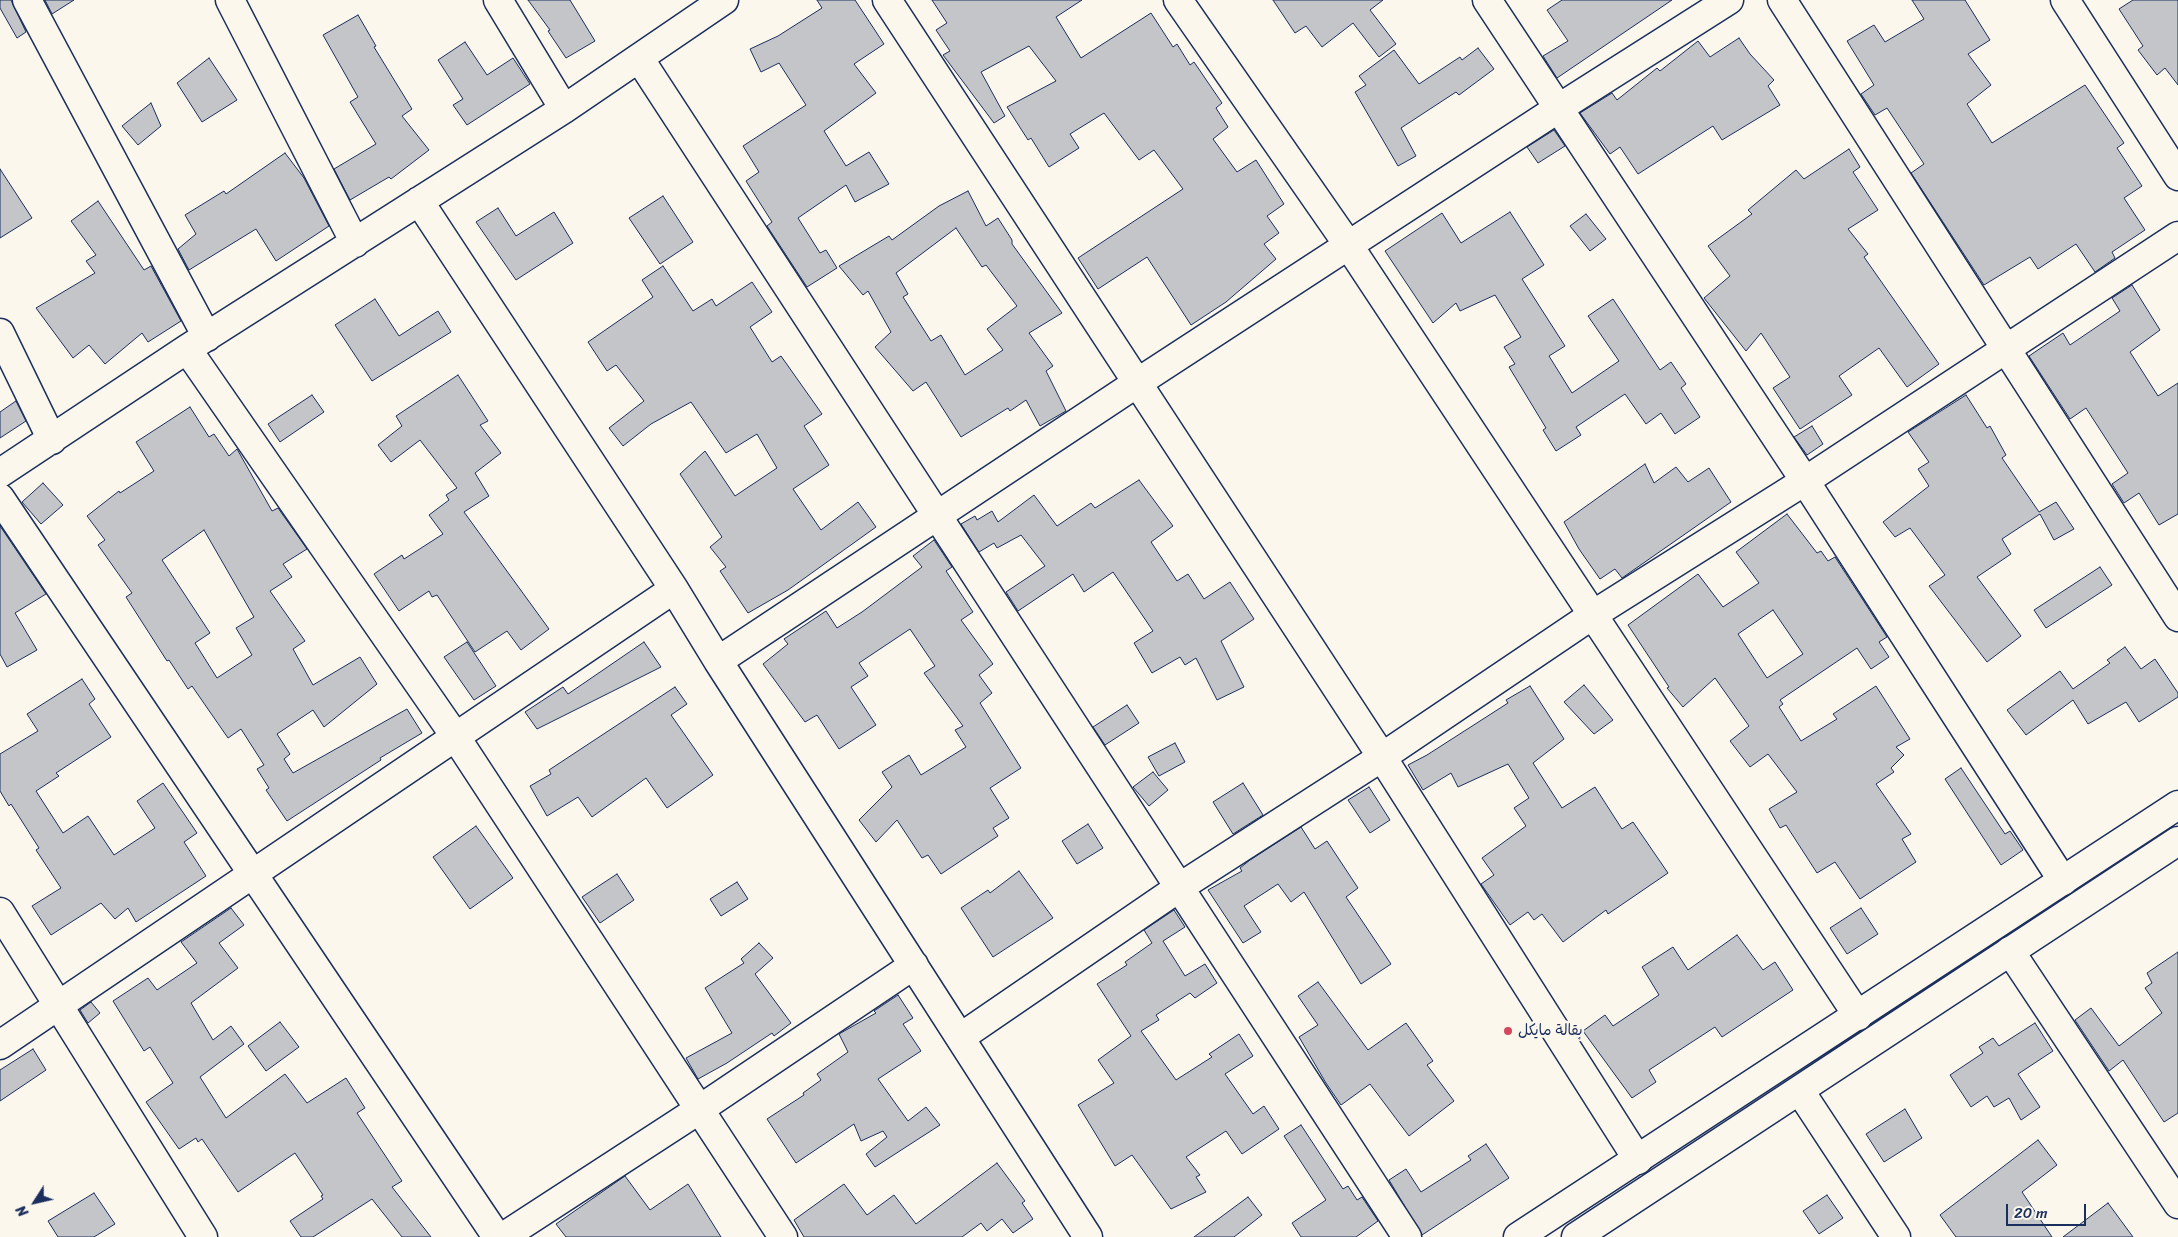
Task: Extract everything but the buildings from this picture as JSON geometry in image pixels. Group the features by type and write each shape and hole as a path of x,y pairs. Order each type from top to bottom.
{"street":[{"path":"27,0 197,343 783,1237"},
{"path":"230,0 355,243"},
{"path":"498,0 564,108"},
{"path":"0,473 197,343 564,108 724,0"},
{"path":"886,0 1382,757 1638,1160"},
{"path":"1178,0 1349,246 1858,1016"},
{"path":"1487,0 1805,481 2063,881"},
{"path":"718,661 1138,383 1729,0"},
{"path":"1782,0 2178,616"},
{"path":"2064,0 2178,176"},
{"path":"639,58 1407,1237"},
{"path":"419,202 674,589 718,661 1088,1237"},
{"path":"961,1037 1180,887 1382,757 1594,614 1805,481 2178,236"},
{"path":"0,332 52,440"},
{"path":"0,498 497,1237"},
{"path":"0,1045 674,589"},
{"path":"1518,1237 2178,805"},
{"path":"1587,1234 2178,841"},
{"path":"0,912 203,1237"},
{"path":"2010,951 2178,1204"},
{"path":"503,1237 700,1110 914,965"},
{"path":"1800,1091 1896,1237"}],"place":[{"name":"بقالة مايكل","path":"1508,1031"}]}
